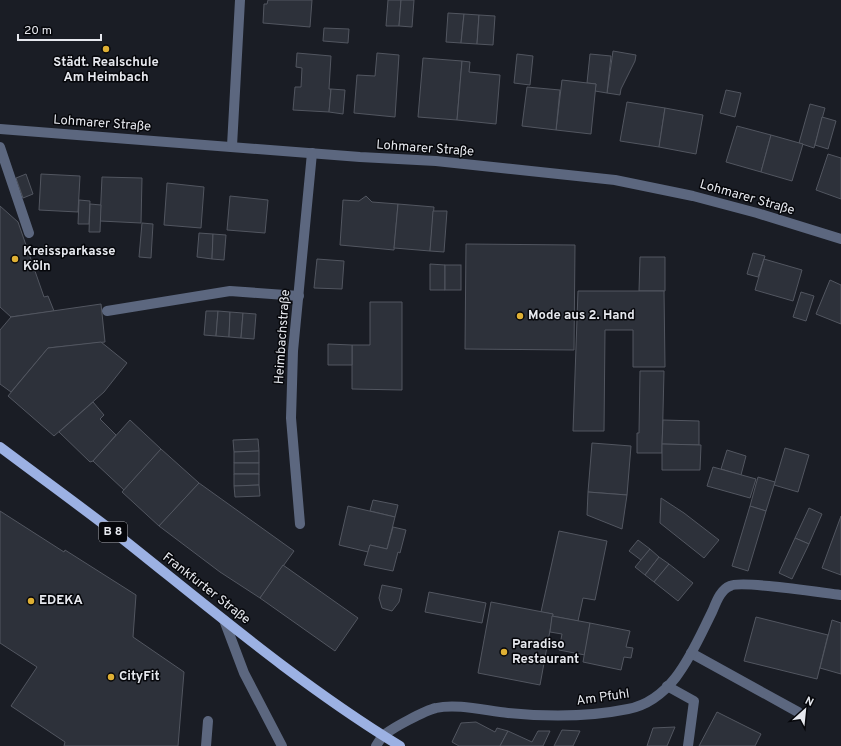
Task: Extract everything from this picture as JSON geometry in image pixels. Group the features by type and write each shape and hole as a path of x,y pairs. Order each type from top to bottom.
{"main road":[{"name":"Frankfurter Straße","path":"0,447 117,535 224,620 320,693 400,746"}],"street":[{"path":"232,146 240,0"},
{"name":"Lohmarer Straße","path":"0,129 436,161 615,180 693,196 841,239"},
{"path":"0,147 29,233"},
{"name":"Heimbachstraße","path":"300,524 292,418 293,351 312,153"},
{"path":"107,311 230,291 299,296"},
{"name":"Am Pfuhl","path":"383,736 414,717 435,708 445,706 509,713 578,716 610,713 637,707 655,698 681,671 722,591 731,585 747,584 841,595"},
{"path":"224,620 244,673 282,746"},
{"path":"691,654 798,712"},
{"path":"667,686 694,701 688,746"},
{"path":"206,746 208,721"},
{"path":"376,746 383,736"}],"building":[{"path":"268,0 312,0 310,27 263,23 264,4 267,4"},
{"path":"388,0 401,0 399,26 386,26"},
{"path":"401,0 414,0 412,27 399,26"},
{"path":"448,13 464,14 461,43 446,42"},
{"path":"464,14 479,15 477,44 461,43"},
{"path":"479,15 495,16 493,45 477,44"},
{"path":"324,28 349,29 348,43 323,41"},
{"path":"613,51 636,55 635,61 621,89 620,95 607,93"},
{"path":"297,53 331,56 329,112 293,110 295,87 301,87 302,68 296,67"},
{"path":"377,53 399,55 395,117 354,113 357,75 375,76"},
{"path":"517,54 533,56 530,85 514,83"},
{"path":"590,54 611,56 607,93 595,91 596,84 587,83"},
{"path":"423,58 462,61 457,120 418,117"},
{"path":"462,61 470,62 469,72 500,75 496,124 457,120"},
{"path":"562,80 596,84 591,134 556,130"},
{"path":"527,87 560,90 556,130 522,126"},
{"path":"331,89 345,90 343,114 329,112"},
{"path":"726,90 741,93 735,117 720,113"},
{"path":"627,102 665,108 659,147 620,141"},
{"path":"810,104 825,108 814,148 799,143"},
{"path":"665,108 703,115 696,154 659,147"},
{"path":"822,117 836,121 828,149 815,145"},
{"path":"737,126 771,135 761,172 726,162"},
{"path":"771,135 803,144 792,181 761,172"},
{"path":"828,154 841,158 841,199 816,190"},
{"path":"26,174 33,194 23,198 16,178"},
{"path":"41,174 80,176 78,212 39,210"},
{"path":"102,177 142,178 141,223 100,221"},
{"path":"167,183 204,187 201,228 164,225"},
{"path":"230,196 268,200 265,233 227,230"},
{"path":"366,196 372,202 398,204 394,250 340,245 343,200 359,201"},
{"path":"79,200 90,201 89,224 78,224"},
{"path":"90,204 101,205 100,232 89,232"},
{"path":"398,204 434,207 430,251 394,248"},
{"name":"Kreissparkasse Köln","path":"0,206 18,222 44,297 48,296 54,311 11,317 0,307"},
{"path":"433,211 447,211 444,252 430,251"},
{"path":"142,223 153,224 151,258 139,257"},
{"path":"199,233 213,234 212,259 197,257"},
{"path":"213,234 226,235 224,260 212,259"},
{"name":"Mode aus 2. Hand","path":"466,244 575,245 574,350 465,349"},
{"path":"753,253 765,256 758,277 747,274"},
{"path":"640,257 665,257 665,291 639,291"},
{"path":"317,259 344,261 342,289 314,288"},
{"path":"764,259 802,270 793,301 755,290"},
{"path":"430,264 445,265 445,290 430,290"},
{"path":"445,265 461,265 461,290 445,290"},
{"path":"830,280 841,285 841,324 816,314"},
{"path":"578,291 664,291 665,367 633,367 633,330 605,330 604,431 573,431"},
{"path":"801,292 814,296 806,321 793,317"},
{"path":"370,302 402,302 402,390 352,389 352,345 370,345"},
{"path":"101,304 105,342 48,348 11,392 0,384 0,330 11,317"},
{"path":"206,311 218,311 216,336 204,335"},
{"path":"218,311 230,312 229,337 216,336"},
{"path":"230,312 243,313 241,338 229,337"},
{"path":"243,313 256,314 254,339 241,338"},
{"path":"101,342 127,363 104,392 54,436 8,396 48,348"},
{"path":"328,344 352,345 352,365 328,365"},
{"path":"640,371 664,371 662,453 637,453 637,433 639,433"},
{"path":"93,402 104,415 100,419 116,435 93,461 90,462 59,432"},
{"path":"130,420 161,449 124,490 93,461"},
{"path":"663,420 699,421 699,445 662,444"},
{"path":"258,439 259,451 234,452 233,440"},
{"path":"592,443 631,446 627,495 588,492"},
{"path":"662,444 701,445 700,470 662,470"},
{"path":"785,448 809,455 798,492 774,485"},
{"path":"161,449 199,483 159,526 122,492"},
{"path":"727,450 746,456 741,475 721,469"},
{"path":"259,451 259,463 234,463 234,452"},
{"path":"234,463 259,463 259,474 234,474"},
{"path":"713,467 756,479 750,498 707,486"},
{"path":"234,474 259,474 259,485 234,486"},
{"path":"758,477 775,482 766,511 750,506"},
{"path":"199,483 294,551 260,598 220,572 159,526"},
{"path":"259,485 260,496 235,497 234,486"},
{"path":"588,492 627,495 622,529 587,515"},
{"path":"661,498 684,513 719,540 704,558 660,523"},
{"path":"373,500 398,505 395,517 370,511"},
{"path":"348,506 395,517 387,549 370,545 368,552 339,545"},
{"path":"750,506 766,511 748,571 732,566"},
{"path":"809,508 822,514 809,544 795,538"},
{"path":"0,511 64,552 65,550 136,595 133,637 184,672 178,746 64,746 65,742 11,706 37,667 0,643"},
{"path":"841,516 841,575 822,568"},
{"path":"393,527 406,530 400,553 398,552 393,571 364,565 370,545 387,549"},
{"path":"559,531 607,541 595,600 583,598 578,621 552,616 553,614 541,612"},
{"path":"795,538 809,544 792,579 779,573"},
{"path":"638,540 650,549 641,560 629,551"},
{"path":"650,549 659,557 645,575 635,567"},
{"path":"659,557 669,564 654,582 645,575"},
{"path":"669,564 693,583 678,601 654,582"},
{"path":"283,565 358,618 335,651 260,598"},
{"path":"382,585 402,589 399,602 392,611 382,608 379,598"},
{"path":"429,592 486,603 482,623 425,612"},
{"path":"491,602 553,614 540,685 478,673"},
{"path":"552,616 590,623 585,655 559,650 562,634 550,632"},
{"path":"756,617 828,635 817,679 744,661"},
{"path":"832,620 841,623 841,674 820,668"},
{"path":"590,623 630,631 626,647 633,648 631,658 624,657 621,670 583,662"},
{"path":"717,712 761,734 755,746 699,746"},
{"path":"476,722 495,732 497,728 508,731 500,746 459,746 452,742 461,723"},
{"path":"675,727 667,746 647,746 653,728"},
{"path":"562,730 580,731 573,746 554,746"},
{"path":"508,731 532,742 538,731 550,731 543,746 500,746"}],"place":[{"name":"Städt. Realschule Am Heimbach","path":"106,49"},
{"name":"Kreissparkasse Köln","path":"15,259"},
{"name":"Mode aus 2. Hand","path":"520,316"},
{"name":"EDEKA","path":"31,601"},
{"name":"Paradiso Restaurant","path":"504,652"},
{"name":"CityFit","path":"111,677"}]}
